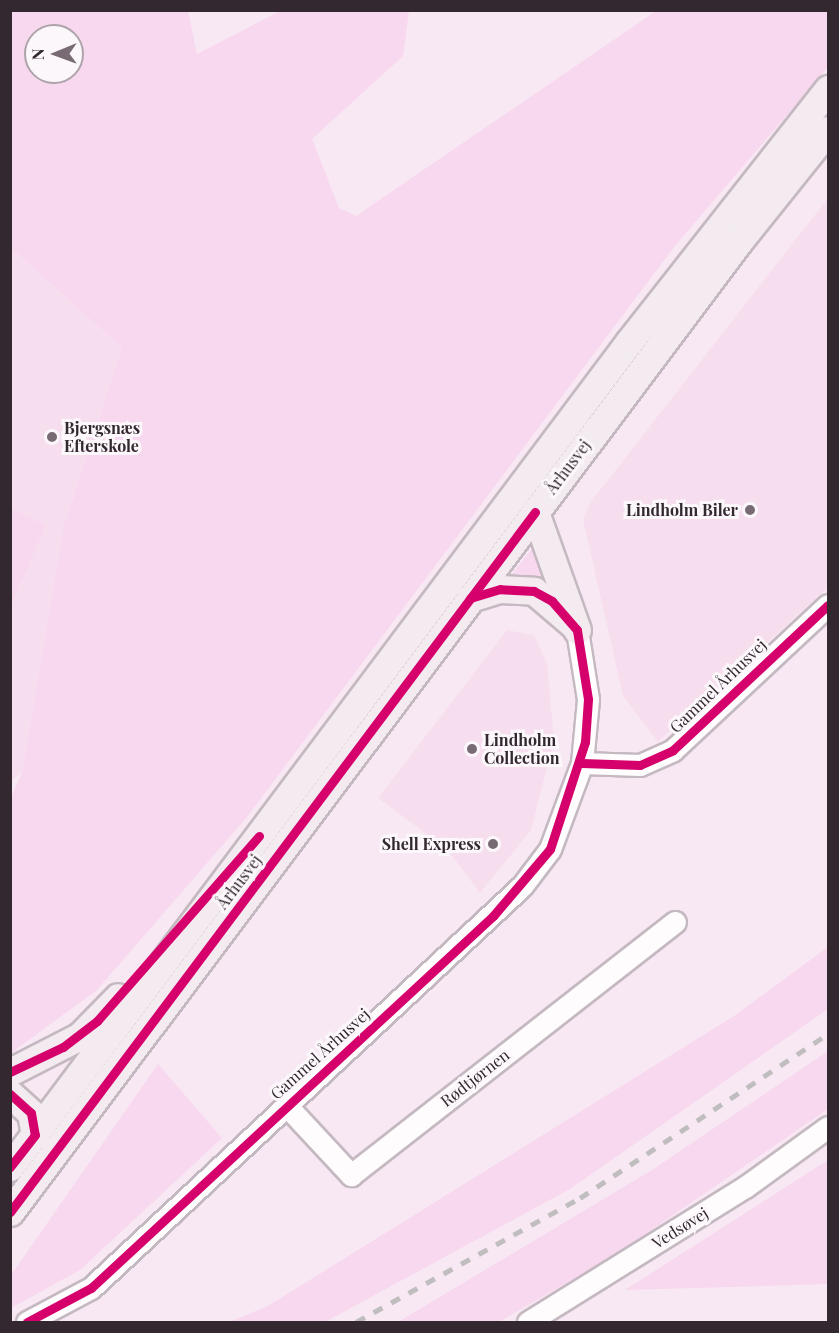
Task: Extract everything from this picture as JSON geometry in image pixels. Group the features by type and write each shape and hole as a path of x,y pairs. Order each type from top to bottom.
{"main road":[{"name":"Århusvej","path":"10,1167 710,235 828,89"},
{"name":"Århusvej","path":"10,1212 535,512 828,130"},
{"path":"535,512 577,630"},
{"path":"470,598 500,589 534,591 552,601 577,630"},
{"path":"10,1072 63,1047 97,1021 259,836"},
{"path":"10,1094 32,1113 35,1135"}],"street":[{"name":"Gammel Århusvej","path":"582,763 640,765 673,750 828,605"},
{"name":"Gammel Århusvej","path":"27,1323 91,1288 522,886 550,849 582,763 588,699 577,630"},
{"name":"Rødtjørnen","path":"286,1105 351,1175 675,922"},
{"name":"Vedsøvej","path":"528,1323 745,1187 828,1127"}],"shaded area":[{"path":"11,10 188,11 197,54 280,11 409,11 403,56 312,139 339,208 356,216 656,11 828,11 828,67 674,247 247,817 97,990 11,1053 11,798 22,772 64,525 122,348 11,248"},
{"path":"828,198 828,587 658,742 623,696 583,520 590,503"},
{"name":"Bjergsnæs Efterskole","path":"11,248 122,348 64,525 22,772 11,781"},
{"path":"11,509 46,525 11,606"},
{"path":"539,539 561,600 507,581"},
{"path":"507,630 534,635 547,663 554,740 531,830 480,893 447,849 378,798"},
{"path":"828,947 828,1009 570,1189 325,1322 229,1322 268,1306 734,1016"},
{"path":"828,1051 828,1109 616,1254 499,1322 398,1322 652,1170"},
{"path":"158,1064 222,1138 80,1270 11,1308 11,1275"},
{"path":"828,1160 828,1284 625,1290"}],"railway":[{"path":"356,1322 580,1198 828,1034"}],"cycle path":[{"path":"10,1212 535,512"},
{"path":"27,1322 91,1288 493,916 550,849 585,742 588,699 577,630 552,601 534,591 500,589 470,598"},
{"path":"582,763 640,765 673,750 828,605"},
{"path":"10,1072 63,1047 97,1021 259,836"},
{"path":"10,1094 31,1113 35,1135 10,1167"}],"place":[{"name":"Bjergsnæs Efterskole","path":"52,437"},
{"name":"Lindholm Biler","path":"750,510"},
{"name":"Lindholm Collection","path":"472,749"},
{"name":"Shell Express","path":"493,844"}]}
